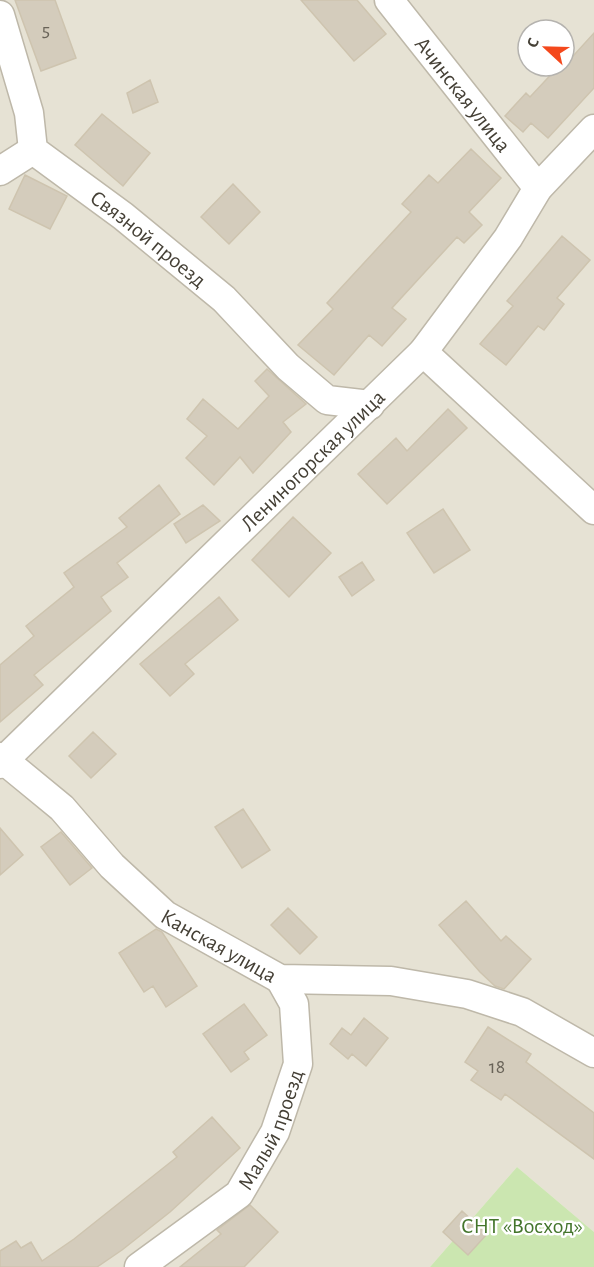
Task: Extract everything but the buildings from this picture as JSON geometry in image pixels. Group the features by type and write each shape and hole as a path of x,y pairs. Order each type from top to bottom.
{"street":[{"name":"Ачинская улица","path":"389,0 538,188"},
{"path":"0,15 29,113 33,150 0,171"},
{"name":"Лениногорская улица","path":"1,761 423,352 508,238 538,188 594,129"},
{"name":"Связной проезд","path":"33,150 123,216 224,299 288,367 327,400 370,405"},
{"path":"423,352 594,510"},
{"name":"Канская улица","path":"1,761 62,808 112,866 165,915 280,979 391,981 467,994 522,1012 594,1053"},
{"name":"Малый проезд","path":"139,1267 239,1194 275,1132 298,1064 294,1004 280,979"}],"shaded area":[{"path":"0,0 594,0 594,1232 517,1167 430,1267 0,1267"}],"green space":[{"name":"СНТ «Восход»","path":"517,1167 594,1232 594,1267 430,1267"}]}
